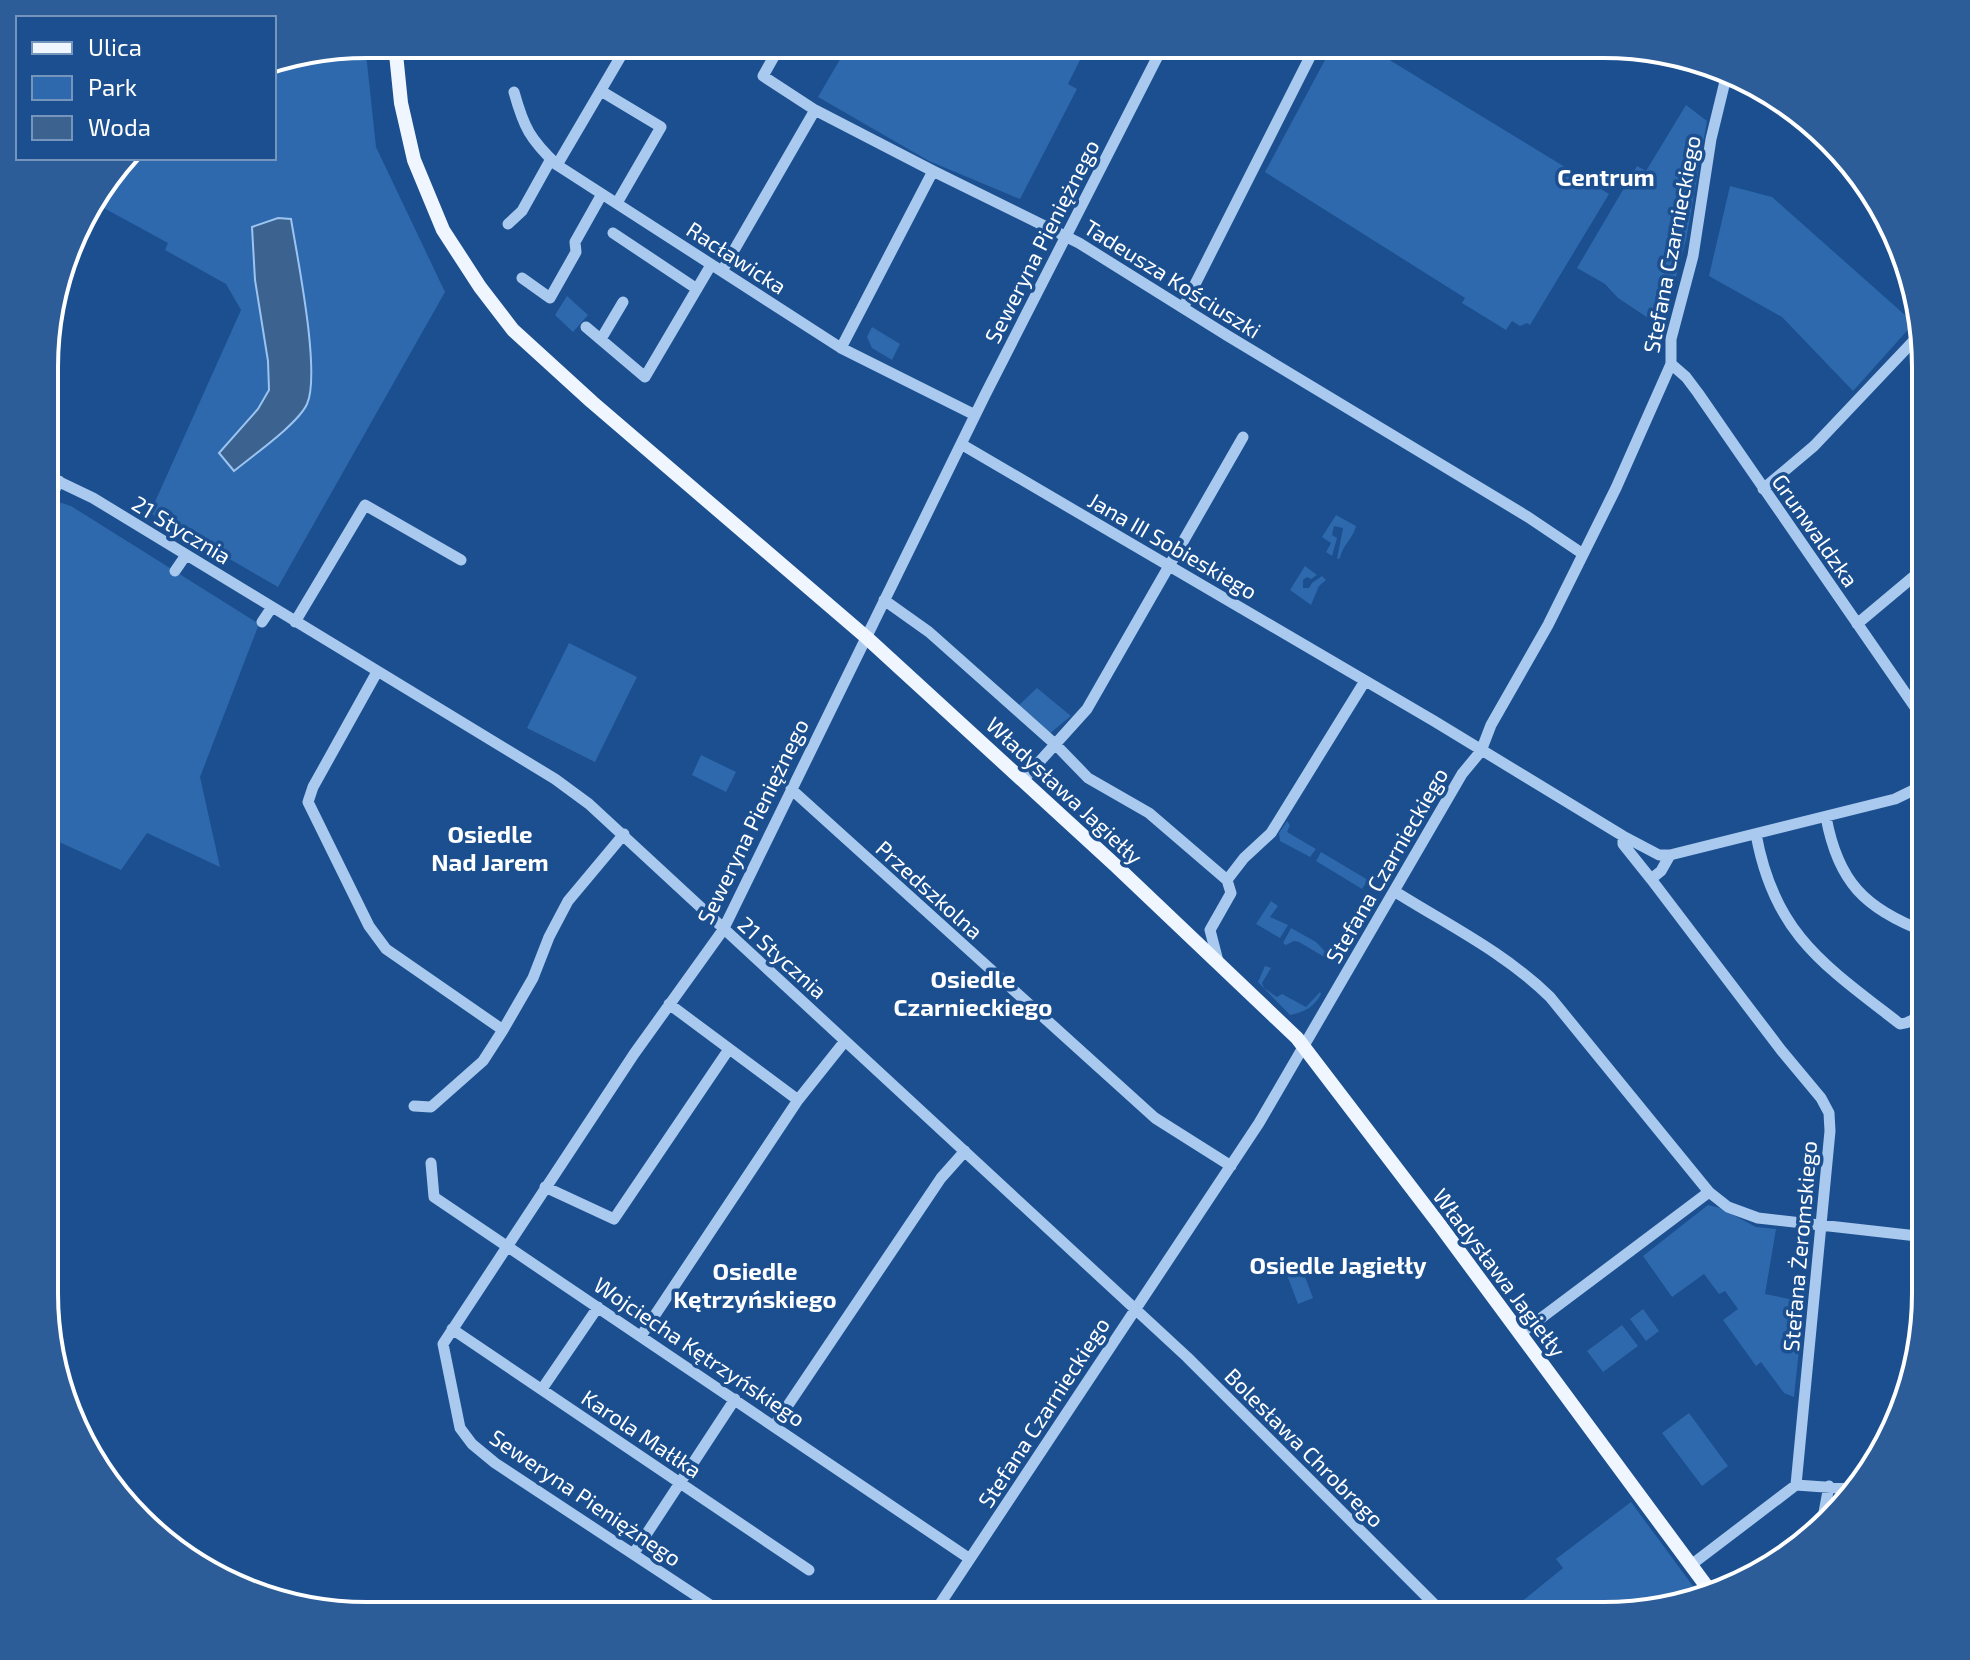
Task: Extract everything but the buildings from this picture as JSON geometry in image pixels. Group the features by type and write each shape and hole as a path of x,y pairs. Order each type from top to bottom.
{"main road":[{"name":"Władysława Jagiełły","path":"396,58 401,103 414,160 443,230 513,330 592,402 866,637 1304,1045 1705,1585"}],"street":[{"path":"508,224 522,211 620,58"},
{"name":"Tadeusza Kościuszki","path":"773,58 763,76 815,110 1066,235 1583,554"},
{"name":"Seweryna Pieniężnego","path":"706,1602 495,1463 472,1444 460,1428 443,1344 545,1187 723,930 975,415 1157,58"},
{"path":"1183,308 1309,58"},
{"name":"Stefana Czarnieckiego","path":"941,1602 1231,1166 1462,774 1481,751 1491,725 1536,646 1616,488 1671,364 1671,339 1693,256 1711,139 1724,83"},
{"path":"601,91 661,127 617,203"},
{"name":"Racławicka","path":"514,92 522,124 537,146 554,162 841,348 975,415"},
{"path":"586,327 645,377 697,289 717,268 815,110"},
{"path":"841,348 933,171"},
{"path":"522,278 550,298 576,252 575,242 602,194"},
{"path":"613,233 697,289"},
{"path":"601,339 623,302"},
{"path":"1763,489 1814,446 1911,344"},
{"name":"Grunwaldzka","path":"1671,364 1698,393 1912,703"},
{"path":"1023,780 1087,709 1243,437"},
{"name":"Jana III Sobieskiego","path":"961,444 1623,836 1659,855 1670,855"},
{"name":"21 Stycznia","path":"58,486 93,498 563,784 624,834 723,930 1134,1310"},
{"path":"295,622 365,505 461,560"},
{"path":"175,571 186,555"},
{"path":"1857,624 1912,578"},
{"path":"884,600 929,632 1056,745 1088,778 1149,813 1227,880 1231,893 1210,930 1219,965"},
{"path":"262,622 272,607"},
{"path":"377,672 313,787 308,802 369,926 386,949 503,1030"},
{"path":"1227,880 1244,858 1271,833 1365,681"},
{"name":"Przedszkolna","path":"791,789 1158,1120 1231,1166"},
{"path":"1651,879 1661,871 1670,855 1826,817 1912,792"},
{"path":"1826,817 1833,851 1849,879 1872,906 1912,927"},
{"path":"414,1106 431,1107 483,1061 533,978 549,937 568,901 624,834"},
{"path":"1756,834 1763,869 1776,901 1795,933 1822,960 1900,1024 1912,1020"},
{"name":"Stefana Żeromskiego","path":"1623,836 1623,844 1821,1098 1829,1113 1830,1131 1796,1485"},
{"path":"1394,891 1492,949 1527,974 1550,997 1709,1192 1728,1207 1758,1218 1912,1235"},
{"path":"669,1004 798,1100"},
{"path":"641,1336 798,1100 845,1041"},
{"path":"545,1187 614,1219 729,1049"},
{"path":"774,1426 941,1178 965,1151"},
{"name":"Wojciecha Kętrzyńskiego","path":"431,1163 434,1197 970,1559"},
{"path":"1520,1334 1709,1192"},
{"path":"542,1389 598,1307"},
{"name":"Bolesława Chrobrego","path":"1134,1310 1206,1376 1432,1602"},
{"name":"Karola Małłka","path":"452,1329 809,1570"},
{"path":"634,1553 735,1399"},
{"path":"1691,1565 1796,1485 1843,1488"},
{"path":"1825,1509 1829,1486"}],"green space":[{"path":"366,58 376,147 445,292 278,587 150,513 241,310 226,284 165,250 168,243 102,207 138,160 276,160 276,72 326,61"},
{"path":"841,58 1081,58 1068,84 1077,89 1020,199 929,161 818,97"},
{"path":"1326,58 1386,58 1609,194 1530,325 1520,326 1512,321 1506,330 1462,303 1465,298 1265,172"},
{"path":"1686,105 1707,121 1686,240 1663,324 1645,316 1618,298 1605,284 1577,268 1637,166 1646,171"},
{"path":"1730,186 1772,197 1908,317 1909,328 1853,391 1782,317 1709,276"},
{"path":"567,296 588,315 573,332 555,315"},
{"path":"872,327 900,344 892,360 872,348 867,337"},
{"path":"58,502 71,506 259,624 200,777 220,867 147,833 121,870 59,842"},
{"path":"1336,515 1356,526 1337,559 1343,528 1334,526 1332,535 1337,538 1332,556 1326,552 1331,543 1322,537"},
{"path":"1305,566 1317,575 1303,580 1303,588 1309,588 1322,576 1326,580 1319,586 1311,605 1290,590"},
{"path":"569,643 637,677 595,762 527,728"},
{"path":"1037,688 1071,716 1049,734 1018,706"},
{"path":"701,755 736,772 726,792 692,775"},
{"path":"1287,821 1290,825 1287,832 1316,849 1310,857 1280,841 1279,833"},
{"path":"1321,852 1368,880 1362,889 1316,861"},
{"path":"1271,901 1278,906 1270,917 1288,925 1280,938 1256,924"},
{"path":"1291,928 1316,942 1338,965 1299,942 1283,943"},
{"path":"1265,966 1271,968 1262,983 1277,997 1282,994 1306,1007 1321,994 1308,1008 1290,1015 1258,982"},
{"path":"1708,1205 1756,1227 1776,1229 1765,1294 1804,1302 1794,1397 1784,1393 1761,1362 1756,1366 1723,1320 1738,1309 1725,1291 1719,1294 1704,1274 1672,1297 1643,1256"},
{"path":"1302,1269 1313,1298 1298,1304 1287,1275"},
{"path":"1643,1309 1659,1331 1646,1341 1630,1319"},
{"path":"1622,1325 1638,1346 1603,1372 1587,1351"},
{"path":"1689,1413 1728,1466 1702,1486 1662,1433"},
{"path":"1631,1502 1694,1588 1623,1601 1521,1602 1563,1568 1556,1559"}],"water":[{"path":"278,218 291,219 310,342 311,389 307,404 294,421 234,471 219,453 258,409 269,390 268,361 255,280 252,227"}],"district":[{"name":"Centrum","path":"1606,176"},
{"name":"Osiedle Nad Jarem","path":"490,847"},
{"name":"Osiedle Czarnieckiego","path":"973,992"},
{"name":"Osiedle Jagiełły","path":"1338,1264"},
{"name":"Osiedle Kętrzyńskiego","path":"755,1284"}]}
